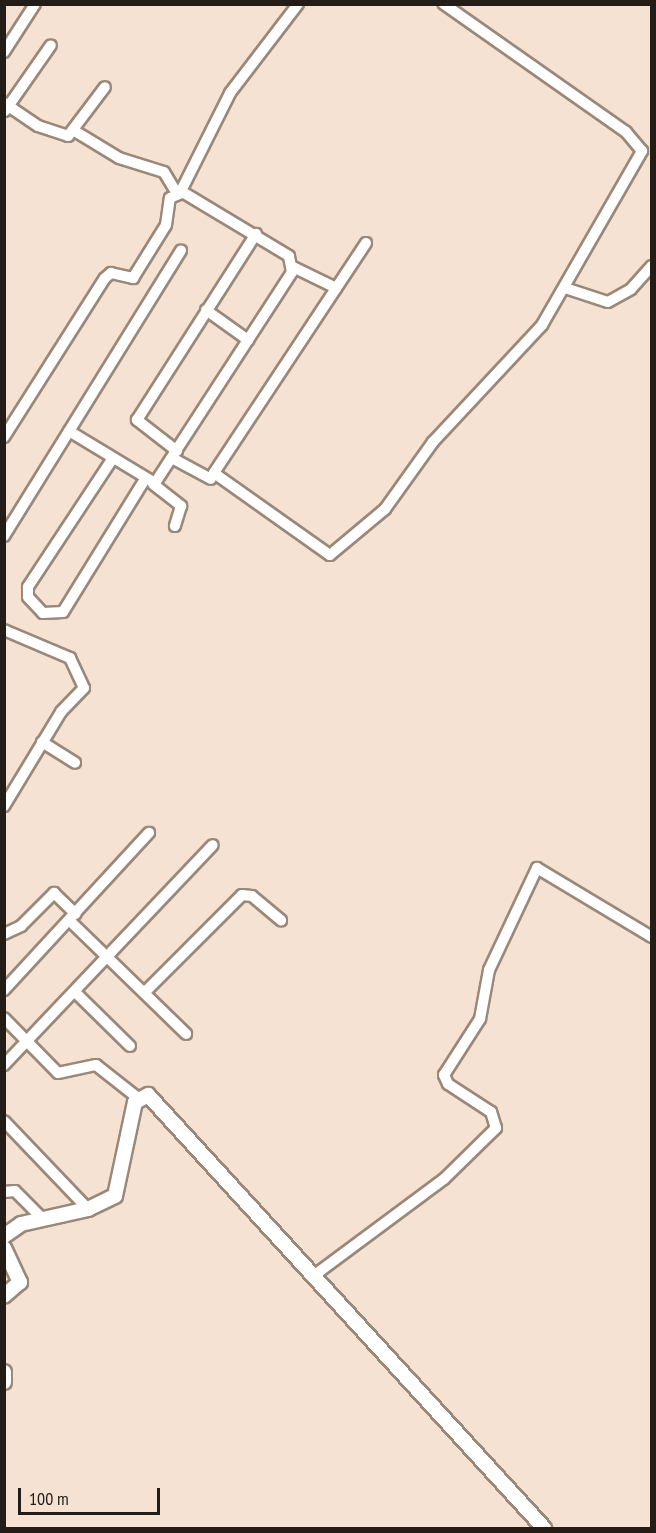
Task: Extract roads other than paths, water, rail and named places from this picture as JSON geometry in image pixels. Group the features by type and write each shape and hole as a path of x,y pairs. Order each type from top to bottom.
{"street":[{"path":"4,52 35,4"},
{"path":"4,437 105,278 135,274 164,229 168,201 179,193 230,93 298,4"},
{"path":"366,243 214,473 330,555 385,509 433,442 542,325 640,158 639,143 444,4"},
{"path":"51,45 6,107 38,126 66,136 74,130 105,87"},
{"path":"74,130 119,158 164,172 179,193 256,234 288,256 293,267 336,288"},
{"path":"211,478 175,454 137,420 256,234"},
{"path":"4,536 181,250"},
{"path":"565,288 608,302 631,290 651,266"},
{"path":"111,461 28,587 28,597 43,613 63,612 148,482 175,454 293,267"},
{"path":"206,310 248,340"},
{"path":"69,431 181,506 176,526"},
{"path":"4,630 66,654 82,678 83,691 42,742 4,806"},
{"path":"42,742 75,763"},
{"path":"4,990 149,833"},
{"path":"4,1065 213,845"},
{"path":"316,1274 444,1179 496,1128 491,1112 448,1084 444,1075 480,1019 489,970 537,868 651,937"},
{"path":"4,934 21,926 54,893 107,956 186,1034"},
{"path":"144,992 242,895 252,896 281,920"},
{"path":"75,992 130,1046"},
{"path":"4,1018 30,1040 58,1073 96,1065 138,1098"},
{"path":"4,1236 13,1227 41,1217 88,1209 120,1188 138,1098 144,1094 158,1102 544,1528"},
{"path":"4,1121 88,1209"},
{"path":"4,1192 15,1191 41,1217"},
{"path":"4,1248 20,1282 4,1296"},
{"path":"4,1372 4,1382"}]}
